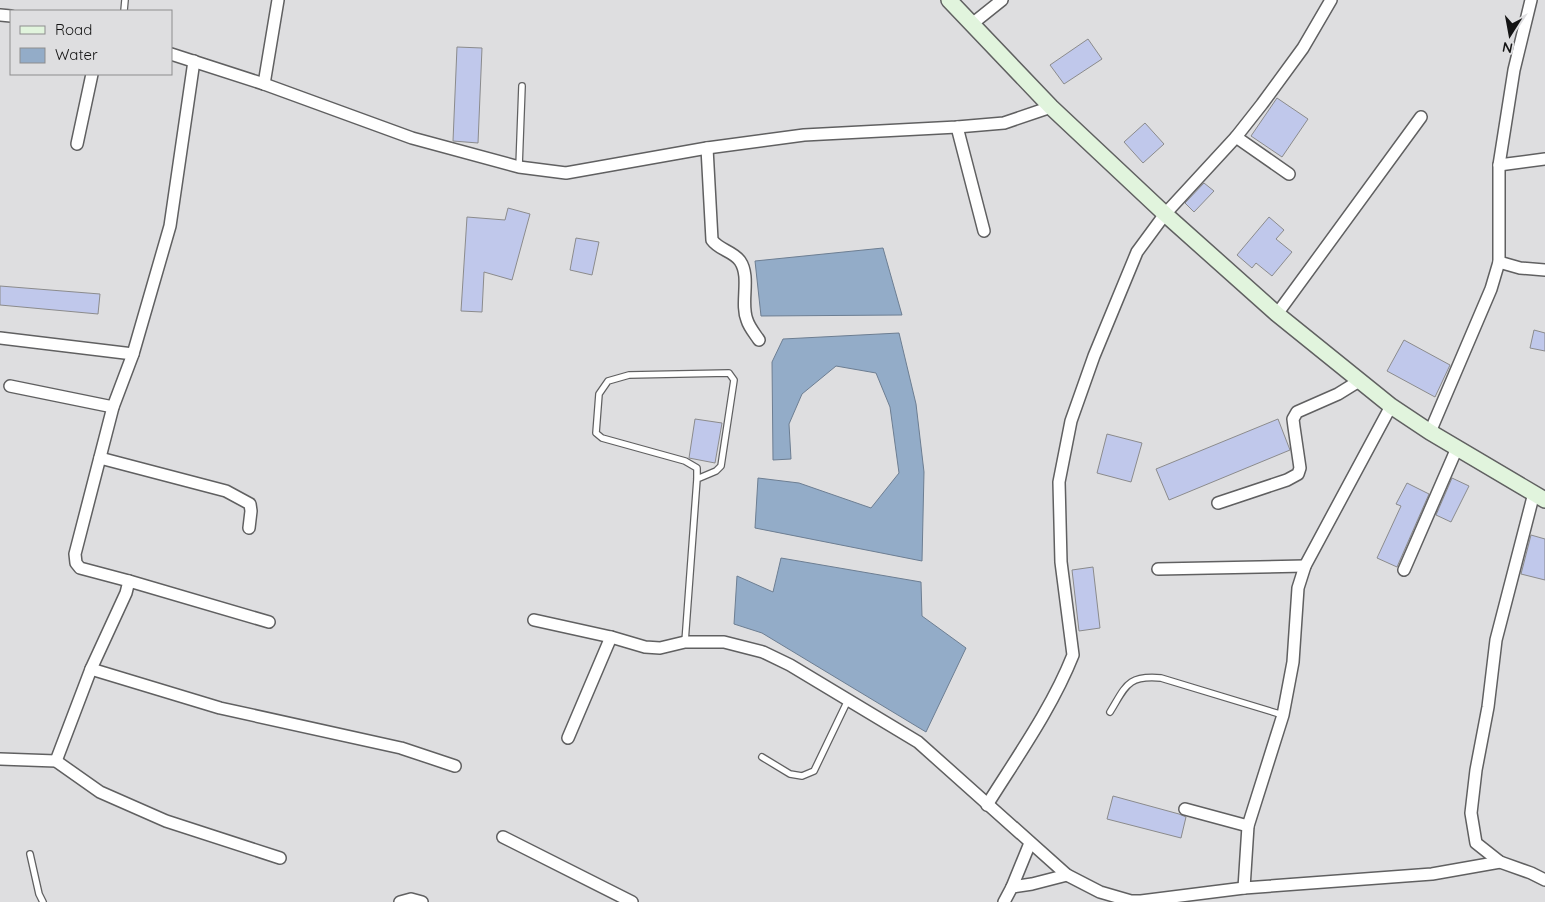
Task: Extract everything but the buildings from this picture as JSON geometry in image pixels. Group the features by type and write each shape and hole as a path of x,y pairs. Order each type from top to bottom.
{"main road":[{"path":"950,0 1051,107 1165,214 1277,314 1391,406 1456,448 1540,497"}],"street":[{"path":"264,84 278,0"},
{"path":"972,24 1002,0"},
{"path":"987,805 1036,728 1073,655 1061,562 1059,482 1070,421 1094,356 1137,252 1165,214 1236,137 1303,48 1331,0"},
{"path":"1430,432 1491,289 1500,262 1500,165 1514,70 1531,0"},
{"path":"172,54 264,84 412,138 520,167 566,173 707,148 804,135 1004,123 1051,107"},
{"path":"194,61 170,226 133,354 113,407 75,554 76,563 80,568 269,622"},
{"path":"78,144 92,75"},
{"path":"1277,314 1421,117"},
{"path":"957,127 984,231"},
{"path":"1236,137 1289,174"},
{"path":"707,148 712,240 740,261 744,271 746,319 759,340"},
{"path":"1500,165 1545,159"},
{"path":"1500,262 1520,268 1545,270"},
{"path":"0,338 133,354"},
{"path":"1218,503 1288,480 1298,474 1300,468 1293,419 1297,412 1338,394 1359,381"},
{"path":"10,386 113,407"},
{"path":"1244,888 1248,826 1283,715 1293,662 1298,588 1305,566 1391,406"},
{"path":"1404,570 1456,448"},
{"path":"100,458 226,491 250,504 251,511 248,528"},
{"path":"1540,497 1496,640 1488,707 1476,770 1472,813 1476,842 1500,862 1532,873 1545,880"},
{"path":"1158,569 1305,566"},
{"path":"56,761 91,669 126,593 128,581"},
{"path":"534,620 611,637 645,647 660,648 685,642 724,642 763,652 790,665 918,742 1067,875 1100,892 1136,901 1244,888 1432,874 1500,862"},
{"path":"568,738 611,637"},
{"path":"91,669 220,708 401,748 455,766"},
{"path":"0,759 56,761 100,792 166,821 280,858"},
{"path":"1185,809 1248,826"},
{"path":"503,837 632,902"},
{"path":"1004,902 1030,843"},
{"path":"1012,887 1067,875"},
{"path":"400,902 411,898 422,902"}],"lane":[{"path":"520,167 522,86"},
{"path":"685,642 697,479 696,468 685,461 602,438 596,433 599,394 608,381 629,375 730,373 732,375 734,380 721,466 716,471 697,479"},
{"path":"1110,712 1127,684 1143,676 1161,678 1283,715"},
{"path":"762,757 790,774 802,776 814,771 848,700"},
{"path":"30,854 39,894 43,902"}],"water":[{"path":"883,248 902,315 761,316 755,261"},
{"path":"899,333 916,404 924,472 922,561 755,528 758,478 799,483 871,508 899,473 890,407 876,373 836,366 802,394 789,424 791,459 773,460 772,362 783,339"},
{"path":"781,558 921,582 922,616 966,648 926,732 762,633 734,624 737,576 773,592"}]}
